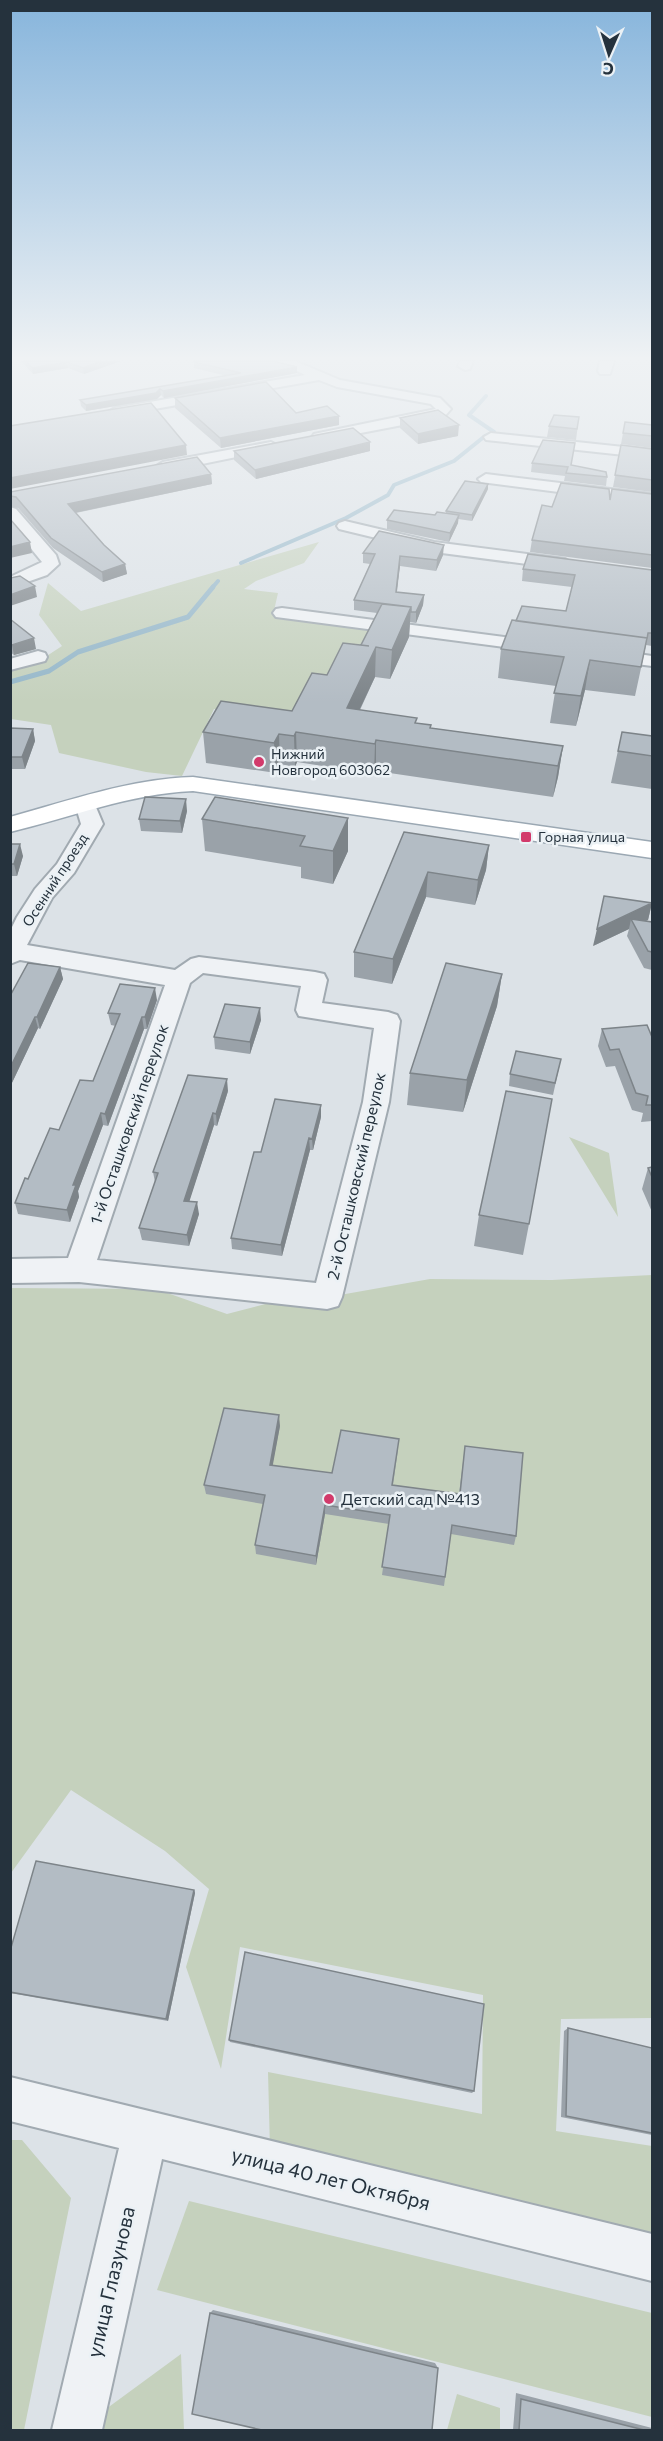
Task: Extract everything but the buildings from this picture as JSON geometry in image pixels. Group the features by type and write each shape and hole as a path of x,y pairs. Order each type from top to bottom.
{"main road":[{"path":"10,825 146,788 171,784 193,784 652,850"}],"street":[{"path":"486,479 652,499"},
{"path":"10,512 50,559 51,564 48,568 10,583"},
{"path":"345,526 434,547 584,566"},
{"path":"282,613 558,649"},
{"path":"582,652 652,661"},
{"path":"10,665 38,657"},
{"name":"Осенний проезд","path":"12,953 38,902 66,868 92,824 86,804"},
{"path":"12,953 179,979"},
{"name":"2-й Осташковский переулок","path":"79,1270 327,1297 376,1102 388,1021 308,1010 315,981 199,965 179,979"},
{"name":"1-й Осташковский переулок","path":"79,1270 179,979"},
{"path":"10,1271 79,1270"},
{"name":"улица 40 лет Октября","path":"10,2099 652,2258"},
{"name":"улица Глазунова","path":"77,2430 145,2134"}],"green space":[{"path":"319,542 304,563 256,581 244,589 278,593 273,615 414,636 375,636 293,722 214,709 182,776 146,772 59,753 51,725 11,719 10,671 36,663 62,646 39,615 48,583 81,611"},
{"path":"569,1137 609,1153 618,1217"},
{"path":"652,1275 652,2018 561,2019 556,2131 652,2146 652,2238 270,2150 268,2072 482,2114 483,1995 240,1947 221,2069 186,1967 209,1889 165,1851 71,1790 11,1873 11,1288 156,1289 227,1314 273,1302 306,1301 430,1279 552,1280"},
{"path":"10,2140 22,2140 71,2198 24,2430 10,2430"},
{"path":"189,2201 652,2313 652,2417 157,2290"},
{"path":"181,2354 184,2430 100,2430 106,2409"},
{"path":"457,2394 500,2408 500,2430 447,2430"}],"waterway":[{"path":"241,563 346,518 388,495 394,485 419,475"},
{"path":"212,588 218,581"},
{"path":"10,682 49,671 78,652 188,617 213,587"}],"place":[{"name":"Нижний Новгород 603062","path":"259,762"},
{"name":"Горная улица","path":"526,837"},
{"name":"Детский сад №413","path":"329,1499"}]}
